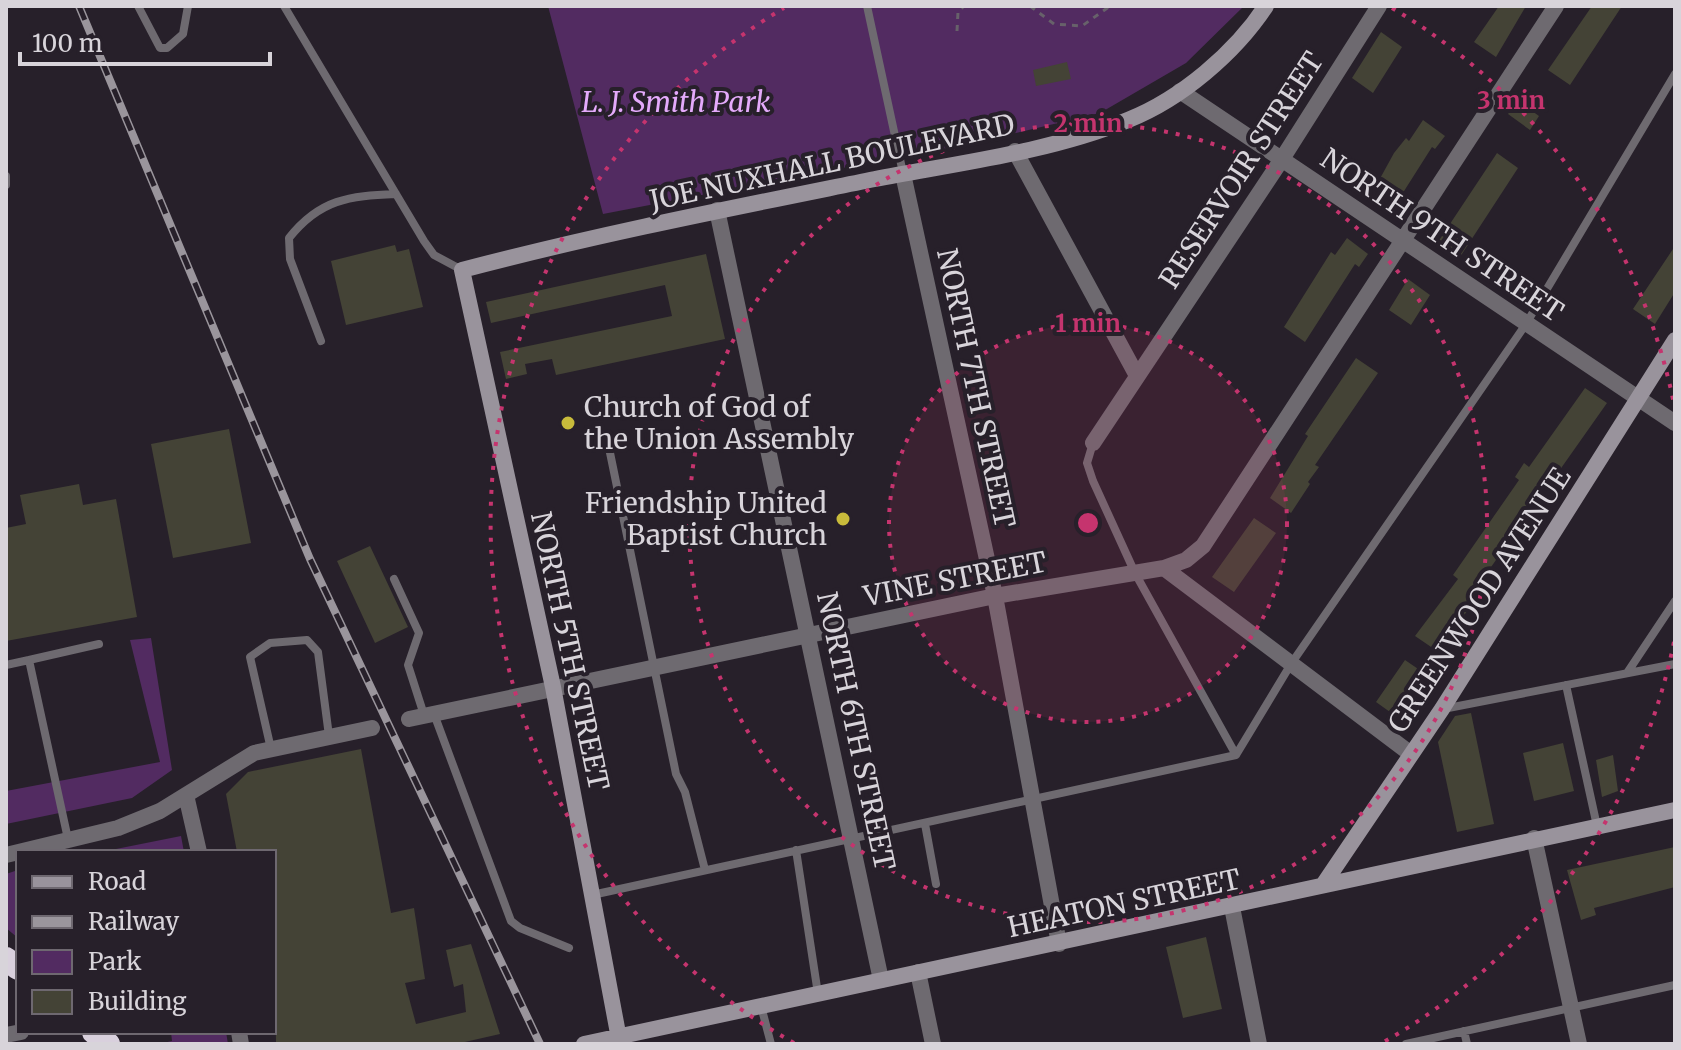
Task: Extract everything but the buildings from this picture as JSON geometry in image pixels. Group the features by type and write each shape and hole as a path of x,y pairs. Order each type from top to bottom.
{"street":[{"name":"JOE NUXHALL BOULEVARD","path":"462,270 717,210 1070,139 1130,120 1180,91 1219,59 1266,6"},
{"name":"RESERVOIR STREET","path":"1093,443 1136,374 1282,159 1379,6"},
{"name":"VINE STREET","path":"422,716 810,633 995,596 1164,568 1186,560 1203,546 1556,6"},
{"name":"NORTH 9TH STREET","path":"1180,91 1675,423"},
{"path":"1015,151 1136,374"},
{"name":"NORTH 7TH STREET","path":"903,174 995,596 1059,944"},
{"name":"NORTH 6TH STREET","path":"717,210 810,633 881,980"},
{"name":"NORTH 5TH STREET","path":"462,270 553,687 620,1040"},
{"name":"GREENWOOD AVENUE","path":"1323,885 1442,709 1675,340"},
{"path":"1164,568 1411,754"},
{"path":"25,850 118,828 186,795 254,753 372,728"},
{"path":"186,795 199,850"},
{"name":"HEATON STREET","path":"584,1044 620,1040 761,1006 1675,810"},
{"path":"1534,838 1579,1044"},
{"path":"1232,907 1259,1044"},
{"path":"918,972 933,1044"}],"lane":[{"path":"138,6 160,48 167,48 183,34 188,6"},
{"path":"284,6 434,255 462,270"},
{"path":"867,6 903,174"},
{"path":"592,895 1236,755 1291,664 1526,324 1675,74"},
{"path":"6,176 6,185"},
{"path":"321,341 290,259 289,238 304,218 330,203 359,196 396,194"},
{"path":"608,443 676,774 685,792 705,870"},
{"path":"1093,443 1087,463 1135,573 1236,755"},
{"path":"394,579 419,633 408,665 422,716 511,921 520,928 569,948"},
{"path":"1627,673 1675,601"},
{"path":"271,749 250,657 270,643 307,640 318,652 329,736"},
{"path":"6,665 99,644"},
{"path":"29,660 68,839"},
{"path":"1442,709 1675,664"},
{"path":"1566,685 1597,826"},
{"path":"925,824 936,884"},
{"path":"796,850 818,994"},
{"path":"1406,1044 1675,985"},
{"path":"761,1006 771,1044"},
{"path":"1464,1031 1467,1044"}],"path":[{"path":"957,31 958,12 964,6"},
{"path":"1030,6 1054,24 1082,26 1110,6"}],"green space":[{"name":"L. J. Smith Park","path":"548,6 1244,6 1186,63 1100,113 978,142 603,214"},
{"path":"151,638 172,770 132,798 6,824 6,791 160,762 130,640"},
{"path":"181,836 184,850 111,850"},
{"path":"16,871 16,936 6,928 6,874"},
{"path":"171,1034 226,1034 228,1044 158,1044 172,1041"}],"railway":[{"path":"79,6 310,559 540,1044"}],"place":[{"name":"Church of God of the Union Assembly","path":"568,423"},
{"name":"Friendship United Baptist Church","path":"843,519"}]}
